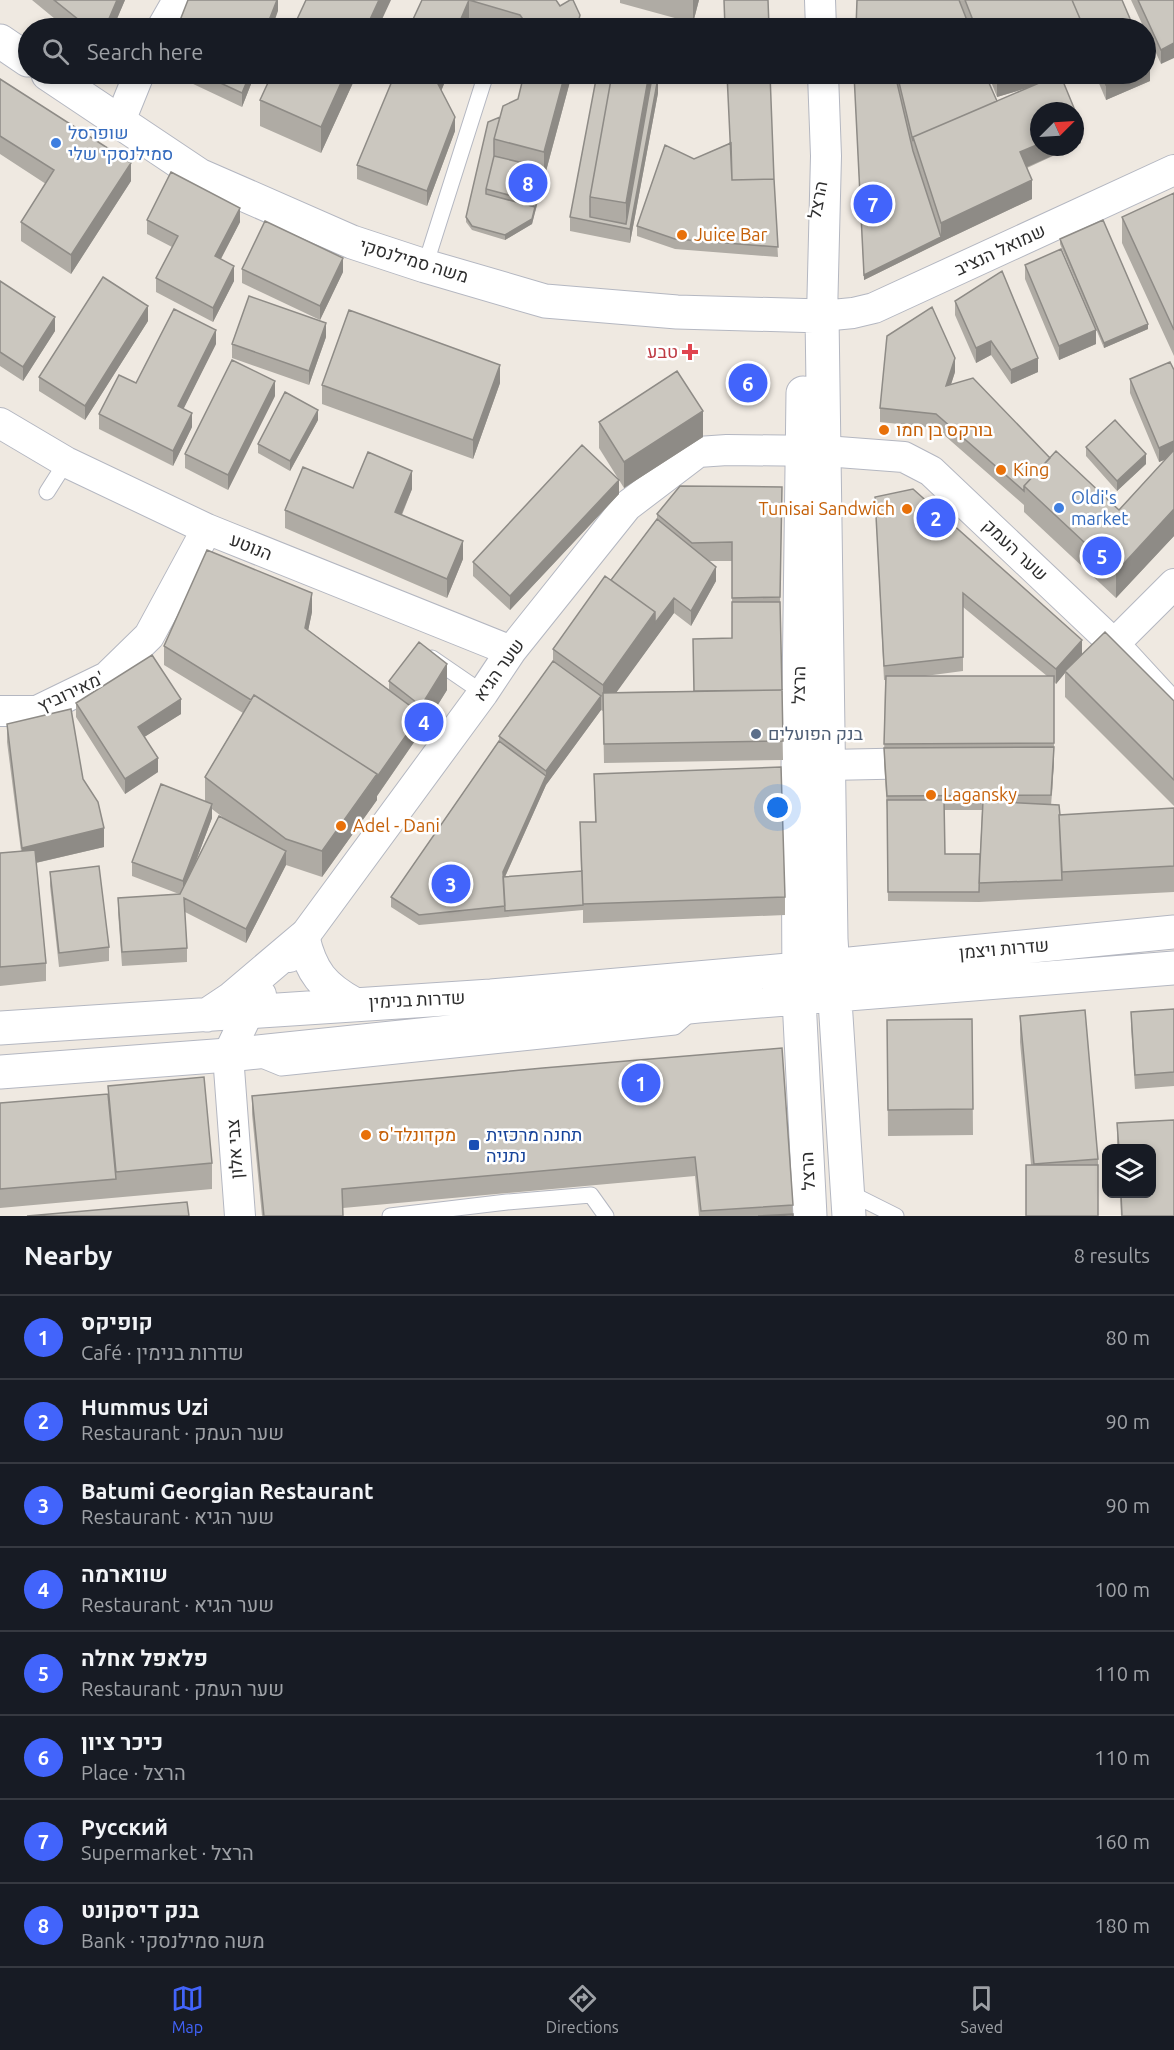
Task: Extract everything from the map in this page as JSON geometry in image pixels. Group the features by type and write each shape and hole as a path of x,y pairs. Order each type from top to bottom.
{"main road":[{"path":"0,41 18,53"},
{"name":"משה סמילנסקי","path":"63,84 199,175 352,242 425,266 545,301 677,312 813,316"},
{"name":"הרצל","path":"810,1216 799,984 801,768 813,452 813,316"},
{"name":"הרצל","path":"801,768 834,981 848,1204"},
{"name":"שדרות ויצמן","path":"834,981 1174,932"},
{"path":"207,1015 231,999 303,938 308,959 315,973 326,985 354,1004"},
{"name":"שדרות ויצמן","path":"834,981 1174,968"},
{"name":"שדרות בנימין","path":"0,1028 490,996 834,981"},
{"name":"שדרות בנימין","path":"0,1072 245,1063 698,1006 799,984"}],"street":[{"path":"168,18 178,0"},
{"path":"820,0 821,18"},
{"path":"120,122 135,84"},
{"name":"הרצל","path":"813,316 813,224 826,156 823,84"},
{"name":"שמואל הנציב","path":"813,316 853,313 874,308 1174,170"},
{"name":"הנוטע","path":"0,423 66,462 207,529 511,651"},
{"name":"שער הגיא","path":"245,1063 248,1013 483,693 511,651 627,506 698,452 727,450 813,452"},
{"name":"שער העמק","path":"813,452 904,456 931,471 1114,644 1174,709"},
{"name":"מאירוביץ'","path":"0,711 37,711 107,677 149,636 207,529"},
{"path":"1114,644 1174,584"},
{"path":"801,768 951,762"},
{"name":"צבי אלון","path":"240,1216 245,1063"}],"lane":[{"path":"425,266 483,84"},
{"path":"47,492 66,462"},
{"path":"430,656 483,693"},
{"path":"390,1216 507,1209 591,1195 606,1216"},
{"path":"848,1204 896,1216"}],"building":[{"path":"54,0 117,0 109,18 76,18"},
{"path":"188,0 277,0 270,18 181,18"},
{"path":"306,0 379,0 371,18 298,18"},
{"path":"422,0 469,0 461,18 414,18"},
{"path":"469,0 556,0 560,6 573,0 580,15 579,18 522,18 520,15"},
{"path":"724,0 768,0 769,18 725,18"},
{"path":"857,0 959,0 966,18 856,18"},
{"path":"965,0 1072,0 1080,18 972,18"},
{"path":"1072,0 1122,0 1130,18 1080,18"},
{"path":"1138,0 1174,0 1174,43 1161,50 1156,39 1156,18 1146,18"},
{"path":"0,79 131,163 71,255 21,222 54,170 0,136"},
{"path":"223,84 246,84 242,93"},
{"path":"267,84 340,84 321,127 260,100"},
{"path":"391,84 438,84 455,117 427,191 357,165"},
{"path":"522,84 562,84 544,152 494,139 503,106 518,99"},
{"path":"595,84 610,84 590,197 590,217 626,224 651,84 657,84 630,229 570,217"},
{"path":"610,84 647,84 626,203 590,197"},
{"path":"727,84 770,84 774,179 732,180"},
{"path":"854,84 897,84 913,151 941,237 864,275"},
{"path":"899,84 989,84 997,101 913,137 913,141"},
{"path":"1037,84 1064,84 1072,102 1030,102 1030,148 1020,152 1032,180 941,223 913,137"},
{"path":"500,117 494,139 494,156 486,194 535,207 532,219 505,235 472,226 466,217 488,122"},
{"path":"731,143 732,180 774,179 778,247 675,239 637,226 665,145 694,159"},
{"path":"494,156 544,168 535,202 486,189"},
{"path":"171,172 240,208 215,256 234,266 213,308 156,278 178,236 147,220"},
{"path":"1174,193 1174,330 1122,217"},
{"path":"1103,220 1148,324 1104,343 1060,239"},
{"path":"265,221 343,258 320,306 242,269"},
{"path":"1061,249 1096,330 1059,346 1025,265"},
{"path":"1002,271 1038,358 1011,370 991,341 976,348 955,301"},
{"path":"103,277 148,306 85,406 39,377"},
{"path":"0,281 55,317 23,367 0,352"},
{"path":"249,296 326,323 309,371 232,344"},
{"path":"932,307 955,358 946,386 973,378 1050,458 1024,486 1024,491 936,414 880,408 887,336"},
{"path":"174,309 216,330 178,406 192,413 173,451 99,414 119,375 136,383"},
{"path":"349,310 500,365 473,440 322,385"},
{"path":"232,360 275,381 228,475 185,454"},
{"path":"1170,362 1174,370 1174,441 1159,448 1130,379"},
{"path":"677,371 703,411 624,462 599,422"},
{"path":"285,392 318,410 290,461 258,444"},
{"path":"1115,420 1146,454 1117,481 1086,447"},
{"path":"582,445 619,480 510,596 473,562"},
{"path":"1174,450 1174,509 1116,572 1024,486 1056,451 1119,510"},
{"path":"368,452 412,471 395,512 463,541 447,579 285,510 303,467 353,488"},
{"path":"680,486 782,487 780,597 732,598 732,542 692,543 657,514"},
{"path":"913,489 1082,640 1056,669 963,593 963,657 884,666 875,497"},
{"path":"657,519 716,567 691,611 674,598 655,623 655,612 611,580"},
{"path":"207,550 312,593 305,628 421,714 377,777 377,774 254,695 251,700 164,646"},
{"path":"605,576 655,612 603,685 553,649"},
{"path":"732,602 780,602 782,690 694,691 693,639 732,638"},
{"path":"1105,632 1174,701 1174,780 1065,671"},
{"path":"419,642 447,664 421,706 389,681"},
{"path":"152,655 181,699 138,727 158,758 125,779 76,703"},
{"path":"553,661 601,696 546,771 499,736"},
{"path":"886,676 1054,676 1054,743 884,744"},
{"path":"782,690 783,741 604,744 603,693"},
{"path":"254,695 377,774 322,851 286,839 205,777"},
{"path":"71,709 83,779 98,802 104,828 22,848 7,724"},
{"path":"499,741 546,776 503,872 505,906 419,915 391,897"},
{"path":"1054,747 1051,795 887,796 884,748"},
{"path":"781,767 785,897 583,904 580,822 596,822 594,774"},
{"path":"161,784 212,804 183,881 132,862"},
{"path":"887,800 944,800 945,854 980,854 979,892 888,892"},
{"path":"983,801 1059,805 1062,880 979,883"},
{"path":"1174,808 1174,866 1062,872 1059,815"},
{"path":"219,816 286,851 246,929 184,898 187,948 122,952 118,898 180,894"},
{"path":"35,850 46,963 0,967 0,853"},
{"path":"99,866 109,947 59,953 50,872"},
{"path":"582,871 583,905 505,911 503,877"},
{"path":"1174,1009 1174,1072 1135,1075 1131,1012"},
{"path":"1085,1010 1098,1159 1034,1164 1020,1016"},
{"path":"972,1019 973,1109 888,1110 887,1020"},
{"name":"תחנה מרכזית נתניה","path":"782,1048 793,1205 701,1211 695,1157 342,1189 343,1216 264,1216 252,1096"},
{"path":"204,1077 212,1163 116,1172 108,1086"},
{"path":"108,1094 116,1179 0,1189 0,1103"},
{"path":"1174,1120 1174,1216 1122,1216 1121,1198 1156,1198 1156,1144 1119,1144 1117,1123"},
{"path":"1026,1165 1098,1165 1098,1216 1026,1216"},
{"path":"187,1202 189,1216 27,1216"},
{"path":"793,1214 793,1216 758,1216"}],"place":[{"name":"שופרסל סמילנסקי שלי","path":"56,143"},
{"name":"בנק דיסקונט","path":"528,183"},
{"name":"Русский","path":"873,204"},
{"name":"Juice Bar","path":"682,235"},
{"name":"טבע","path":"690,352"},
{"name":"כיכר ציון","path":"748,383"},
{"name":"בורקס בן חמו","path":"884,430"},
{"name":"King","path":"1001,470"},
{"name":"Oldi's market","path":"1059,508"},
{"name":"Tunisai Sandwich","path":"907,509"},
{"name":"Hummus Uzi","path":"936,518"},
{"name":"פלאפל אחלה","path":"1102,556"},
{"name":"שווארמה","path":"424,722"},
{"name":"בנק הפועלים","path":"756,734"},
{"name":"Lagansky","path":"931,795"},
{"name":"Adel - Dani","path":"341,826"},
{"name":"Batumi Georgian Restaurant","path":"451,884"},
{"name":"קופיקס","path":"641,1083"},
{"name":"מקדונלד'ס","path":"366,1135"},
{"name":"תחנה מרכזית נתניה","path":"474,1145"}]}
